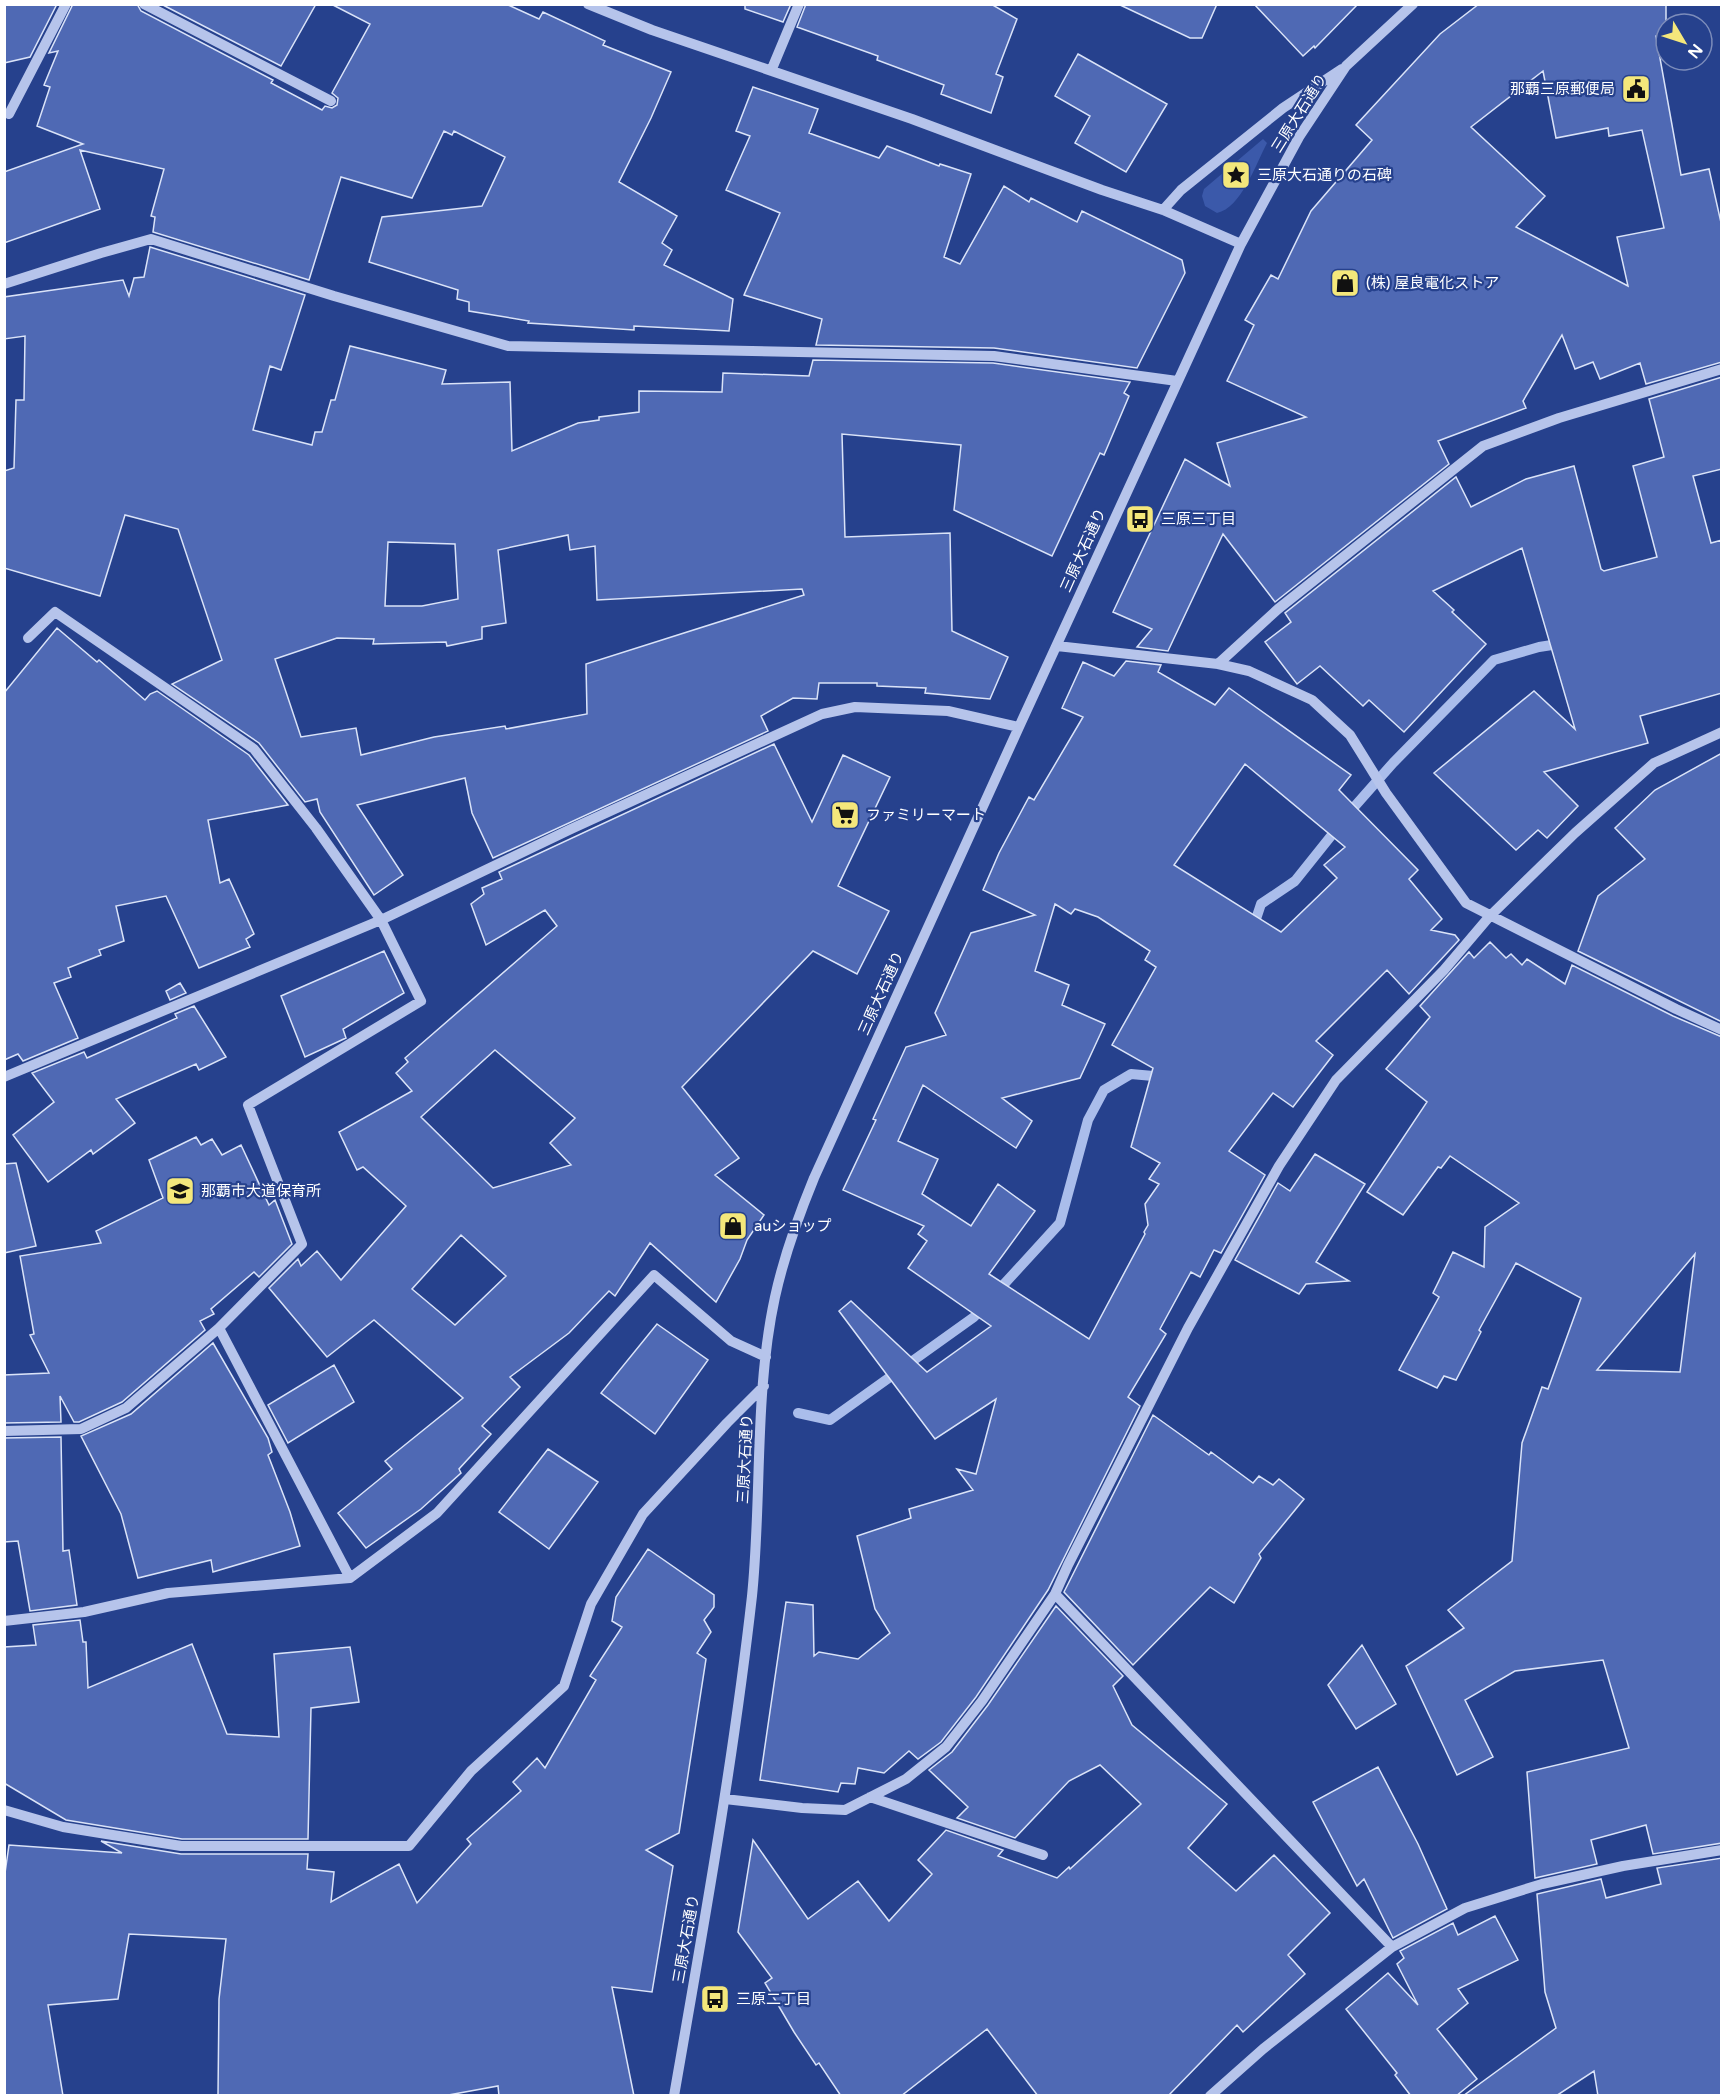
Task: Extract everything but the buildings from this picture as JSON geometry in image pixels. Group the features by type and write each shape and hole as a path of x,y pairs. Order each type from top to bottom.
{"street":[{"path":"9,114 66,4"},
{"path":"144,4 331,101"},
{"path":"588,4 652,30 1163,210 1241,244"},
{"path":"771,71 800,4"},
{"name":"三原大石通り","path":"674,2096 725,1799 746,1651 755,1568 766,1357 774,1299 800,1212 1018,727 1241,244 1299,137 1346,66 1410,5"},
{"path":"1163,210 1181,190 1283,108 1346,66"},
{"path":"4,284 151,239 334,296 508,346 994,356 1177,381"},
{"path":"1218,664 1278,609 1483,446 1559,418 1722,369"},
{"path":"4,1431 81,1429 126,1408 219,1328 302,1244 248,1105 421,1001 381,920 316,828 254,749 55,612 28,638"},
{"path":"1057,646 1218,664 1249,671 1312,700 1350,735 1386,792 1466,903 1489,917 1722,1030"},
{"path":"4,1077 381,920 571,829 822,714 855,707 948,711 1018,727"},
{"path":"725,1799 802,1808 845,1810 906,1779 946,1747 982,1701 1055,1594 1188,1328 1286,1157 1336,1080 1443,970 1489,917 1575,833 1654,763 1722,732"},
{"path":"4,1621 84,1612 168,1593 350,1578 437,1514 654,1275 731,1341 766,1357"},
{"path":"219,1328 350,1578"},
{"path":"4,1810 63,1827 181,1846 409,1846 471,1771 564,1686 591,1604 643,1514 727,1422 764,1386"},
{"path":"1055,1594 1392,1947"},
{"path":"870,1797 1043,1855"},
{"path":"1210,2096 1263,2049 1392,1947 1465,1908 1542,1884 1623,1866 1722,1850"}],"shaded area":[{"path":"1263,139 1267,143 1247,184 1233,203 1217,213 1205,206 1202,196 1204,189"}],"waterway":[{"path":"1253,928 1261,904 1295,881 1393,763 1494,660 1539,647 1565,643"},
{"path":"995,1294 1060,1223 1088,1120 1104,1090 1131,1074 1164,1077"},
{"path":"798,1413 830,1420 974,1317 984,1306"}],"place":[{"name":"那覇三原郵便局","path":"1636,89"},
{"name":"三原大石通りの石碑","path":"1236,175"},
{"name":"(株) 屋良電化ストア","path":"1345,283"},
{"name":"三原三丁目","path":"1140,519"},
{"name":"ファミリーマート","path":"845,815"},
{"name":"那覇市大道保育所","path":"180,1191"},
{"name":"auショップ","path":"733,1226"},
{"name":"三原二丁目","path":"715,1999"}]}
